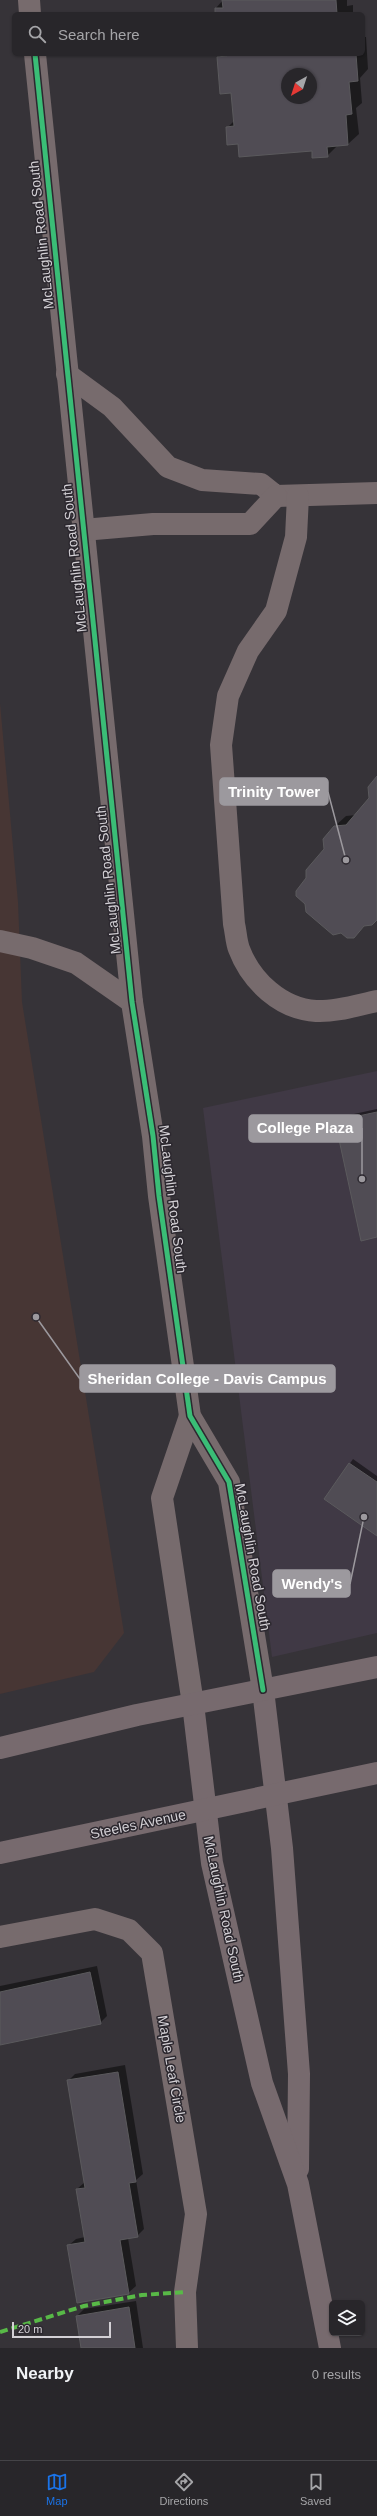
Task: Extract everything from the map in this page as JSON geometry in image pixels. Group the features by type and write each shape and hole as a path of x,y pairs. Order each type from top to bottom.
{"main road":[{"path":"0,1748 193,1704 377,1667"},
{"name":"McLaughlin Road South","path":"263,1690 282,1848 299,2074 298,2184"},
{"name":"McLaughlin Road South","path":"193,1704 212,1863 262,2083 298,2184 330,2348"},
{"name":"Steeles Avenue","path":"0,1853 377,1773"}],"street":[{"path":"29,0 30,12"},
{"name":"McLaughlin Road South","path":"35,56 132,1002 153,1136 159,1196 190,1416 229,1482 263,1690"},
{"path":"67,374 112,407 168,467 202,480 261,484 276,496 377,493"},
{"path":"83,530 153,524 250,524 276,496"},
{"path":"298,496 296,537 276,611 248,651 228,696 221,745 234,924 239,948 251,972 273,997 303,1009 317,1011 377,1001"},
{"path":"0,941 32,948 76,963 132,1002"},
{"name":"McLaughlin Road South","path":"190,1416 162,1498 193,1704"},
{"name":"Maple Leaf Circle","path":"0,1937 95,1919 129,1930 152,1953 196,2214 185,2292 187,2348"}],"shaded area":[{"path":"0,703 18,902 22,1002 124,1633 94,1672 0,1694"},
{"path":"377,1071 377,1633 272,1657 203,1108"}],"building":[{"path":"222,0 336,0 337,12 215,12 215,8 223,8"},
{"path":"356,56 358,81 349,82 352,114 346,115 348,145 327,147 328,157 312,158 312,151 239,157 238,144 227,145 226,127 234,126 231,93 220,94 217,57"},
{"path":"377,776 377,920 372,925 364,926 354,938 347,938 341,933 333,935 306,912 305,904 296,896 296,891 306,878 306,870 324,849 323,839 334,826 346,825 369,798 368,787"},
{"path":"377,1112 377,1237 361,1241 335,1121"},
{"path":"349,1463 377,1482 377,1536 324,1499"},
{"path":"90,1972 101,2024 0,2045 0,1992"},
{"path":"118,2072 136,2182 129,2183 138,2237 120,2240 129,2294 77,2303 67,2245 85,2242 76,2189 85,2188 67,2080"},
{"path":"129,2307 135,2348 81,2348 76,2316"}],"marked path":[{"path":"0,2332 84,2306 142,2295 185,2292"}],"cycle path":[{"path":"35,56 132,1002 153,1136 159,1196 190,1416 229,1482 263,1690"}],"place":[{"name":"Trinity Tower","path":"346,860"},
{"name":"College Plaza","path":"362,1179"},
{"name":"Sheridan College - Davis Campus","path":"36,1317"},
{"name":"Wendy's","path":"364,1517"}]}
